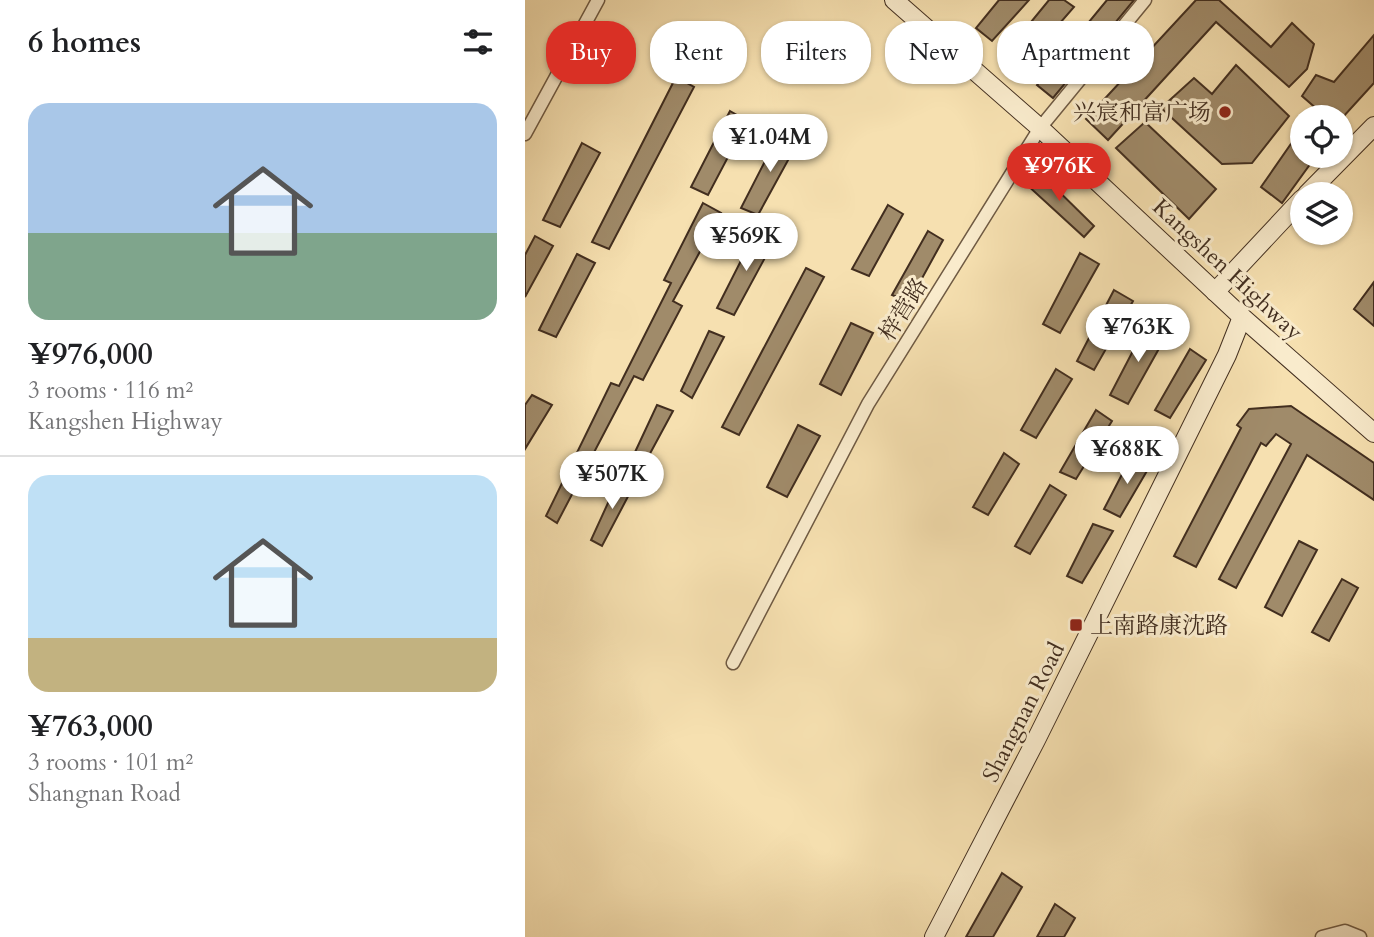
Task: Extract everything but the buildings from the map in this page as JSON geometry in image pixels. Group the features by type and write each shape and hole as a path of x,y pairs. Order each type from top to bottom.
{"street":[{"path":"525,134 598,0"},
{"name":"Kangshen Highway","path":"894,0 1040,128 1242,317 1374,433"},
{"name":"梓营路","path":"733,663 868,404 1040,128 1145,0"},
{"path":"1319,182 1374,126"},
{"path":"1215,292 1290,213"},
{"name":"Shangnan Road","path":"934,937 1091,632 1227,355 1242,317"},
{"path":"1322,937 1345,932 1360,937"}],"place":[{"name":"兴宸和富广场","path":"1225,112"},
{"name":"上南路康沈路","path":"1076,625"}]}
